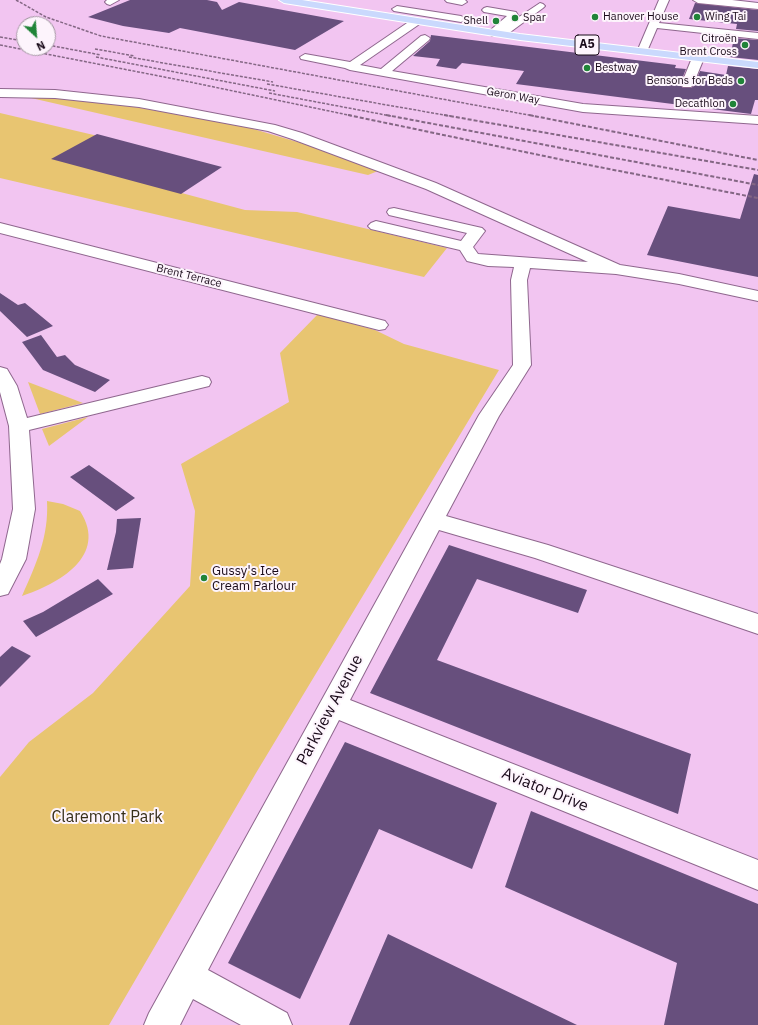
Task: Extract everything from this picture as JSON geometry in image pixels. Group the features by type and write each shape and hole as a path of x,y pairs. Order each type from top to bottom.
{"main road":[{"name":"A5","path":"284,0 417,21 466,22 498,32 758,65"},
{"name":"A5","path":"498,32 758,60"}],"street":[{"path":"384,16 409,0"},
{"path":"450,0 462,2"},
{"path":"397,9 466,22 502,0"},
{"path":"644,47 664,0"},
{"path":"698,0 725,1 758,6"},
{"path":"498,32 540,6"},
{"path":"487,10 512,14 514,16 498,32"},
{"path":"352,66 417,21"},
{"path":"654,25 694,26 723,32 758,36"},
{"path":"672,35 721,40 723,32"},
{"path":"383,73 425,38"},
{"name":"Geron Way","path":"305,57 383,73 508,91 583,108 658,116 682,97 730,117 758,120"},
{"path":"682,97 698,58"},
{"path":"469,79 508,91 555,94 640,104"},
{"path":"0,93 55,94 139,103 271,128 297,136 431,186 616,269"},
{"path":"394,212 477,231 465,247"},
{"path":"376,226 465,247 473,258 523,264 616,269 679,279 758,296"},
{"name":"Brent Terrace","path":"0,228 379,325"},
{"name":"Parkview Avenue","path":"161,1025 489,416 522,365 519,280 523,264"},
{"path":"0,373 8,386 19,426 24,509 14,559 0,587"},
{"path":"19,426 202,382"},
{"path":"434,520 540,551 758,624"},
{"name":"Aviator Drive","path":"333,705 758,875"},
{"path":"187,977 275,1025"}],"green space":[{"path":"50,96 88,99 240,125 338,154 378,171 368,175 31,98"},
{"path":"0,113 98,136 55,159 245,210 297,212 447,248 424,277 0,178"},
{"name":"Claremont Park","path":"318,314 375,330 404,344 499,370 256,773 109,1025 0,1025 0,777 29,742 93,693 190,586 195,511 181,464 289,402 280,353"},
{"path":"28,382 83,403 40,414"},
{"path":"88,417 49,446 42,429"},
{"path":"47,501 63,504 80,511 87,527 88,542 84,555 64,576 36,591 22,596 37,561 44,538"}],"building":[{"path":"130,0 207,0 217,2 222,10 239,2 344,21 295,50 180,28 169,33 123,26 88,17"},
{"path":"695,3 758,10 758,31 736,29 737,24 689,19"},
{"name":"Bestway","path":"431,35 676,65 675,68 686,69 680,84 683,88 691,88 694,86 700,71 726,75 728,66 758,69 758,100 755,100 751,114 516,84 524,71 462,63 456,69 436,66 440,59 413,56 430,41"},
{"path":"734,38 758,40 758,60 730,57"},
{"path":"97,134 222,167 181,194 51,159"},
{"path":"754,174 758,175 758,277 647,255 668,206 740,219"},
{"path":"0,293 18,305 25,303 53,326 27,337 0,311"},
{"path":"41,335 57,357 65,355 75,365 110,380 95,392 43,370 22,342"},
{"path":"89,465 135,498 116,511 70,477"},
{"path":"141,518 133,568 107,570 116,532 117,519"},
{"path":"449,545 587,590 578,613 477,579 437,660 691,754 678,814 370,693"},
{"path":"98,579 113,594 36,637 23,621 43,612"},
{"path":"12,646 31,656 0,687 0,657"},
{"path":"345,742 497,803 472,869 379,829 300,999 228,963"},
{"path":"531,811 758,904 758,1025 664,1025 677,963 505,887"},
{"path":"388,934 577,1025 349,1025"}],"railway":[{"path":"16,0 46,17 101,36 534,116"},
{"path":"0,37 16,40"},
{"path":"0,45 353,116"},
{"path":"56,47 101,55"},
{"path":"95,49 135,56"},
{"path":"96,57 275,91"},
{"path":"129,57 273,82"},
{"path":"267,84 450,116"},
{"path":"269,93 391,116"},
{"path":"348,115 568,161 758,198"},
{"path":"386,115 758,185"},
{"path":"444,115 758,170"},
{"path":"529,115 758,160"}],"place":[{"name":"Hanover House","path":"595,17"},
{"name":"Wing Tai","path":"697,17"},
{"name":"Spar","path":"515,18"},
{"name":"Shell","path":"496,21"},
{"name":"Citroën Brent Cross","path":"745,45"},
{"name":"Bestway","path":"587,68"},
{"name":"Bensons for Beds","path":"741,81"},
{"name":"Decathlon","path":"733,104"},
{"name":"Gussy's Ice Cream Parlour","path":"204,578"}]}
